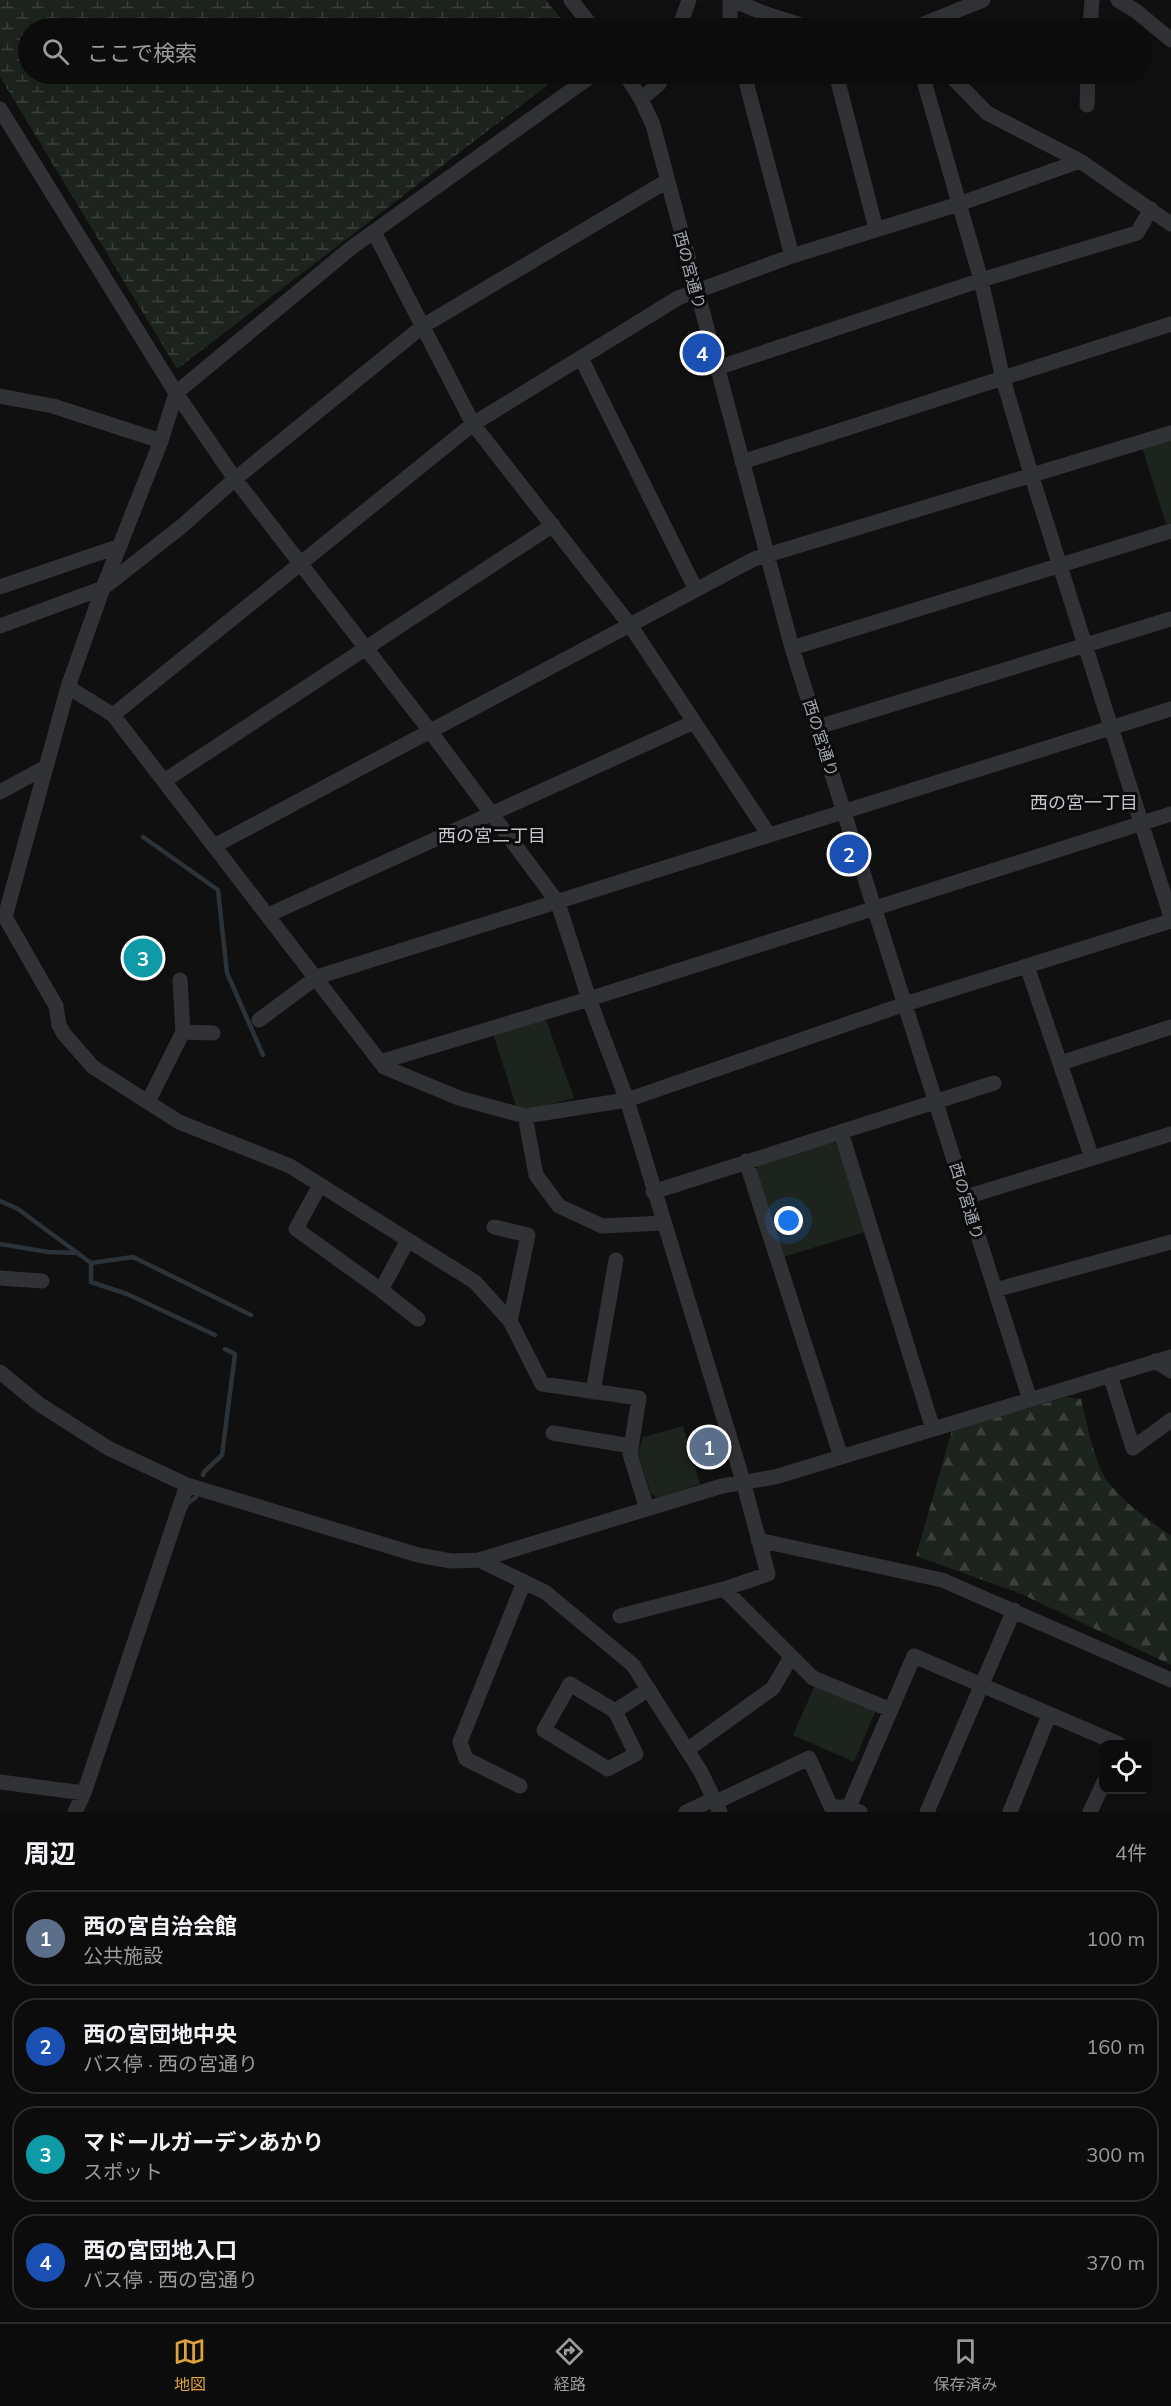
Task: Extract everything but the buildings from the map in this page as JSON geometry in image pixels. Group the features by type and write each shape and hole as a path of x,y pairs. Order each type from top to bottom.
{"street":[{"path":"571,0 584,18"},
{"path":"683,18 690,0"},
{"path":"730,18 731,0 776,18"},
{"path":"939,18 983,0"},
{"path":"1091,18 1092,0"},
{"path":"1119,0 1144,18"},
{"path":"1153,25 1171,40"},
{"path":"580,84 351,248 176,393 161,441 103,588 68,687 2,913 56,1006 58,1024 93,1067 179,1122 290,1166 475,1282 510,1321 542,1384 639,1398 630,1454 647,1509"},
{"name":"西の宮通り","path":"631,84 653,125 695,291 792,648 1029,1400"},
{"path":"641,99 660,84"},
{"path":"747,84 792,256"},
{"path":"839,84 876,230"},
{"path":"68,687 113,715 317,977 384,1067 459,1098 525,1116 627,1100 905,1004 1171,919 1031,474 1003,379 981,280 925,84"},
{"path":"959,84 987,113 1080,161 1171,224"},
{"path":"1087,105 1088,84"},
{"path":"0,109 176,393 235,478 430,731 558,903 589,999 627,1100 653,1192 743,1481 768,1574 724,1589 620,1616"},
{"path":"113,715 473,424 678,298 792,256 959,204 1080,161"},
{"path":"0,626 103,588 182,526 235,478 423,326 667,181"},
{"path":"717,368 981,280 1137,233 1151,209"},
{"path":"374,232 473,424 630,625 769,835"},
{"path":"742,462 1171,324"},
{"path":"581,358 696,590"},
{"path":"0,396 53,406 161,441"},
{"path":"214,846 754,559 1171,433"},
{"path":"164,781 553,525"},
{"path":"792,648 1171,531"},
{"path":"0,587 120,546"},
{"path":"818,727 1171,619"},
{"path":"259,1020 317,977 1171,709"},
{"path":"268,915 694,722"},
{"path":"0,792 46,767"},
{"path":"380,1062 589,999 1171,814"},
{"path":"1027,966 1092,1158"},
{"path":"148,1102 183,1032 180,981"},
{"path":"1061,1063 1171,1027"},
{"path":"183,1032 213,1033"},
{"path":"653,1192 994,1083"},
{"path":"525,1116 536,1174 559,1206 602,1226 663,1223"},
{"path":"841,1132 933,1429"},
{"path":"966,1197 1171,1134"},
{"path":"746,1161 841,1457"},
{"path":"320,1185 296,1229 418,1319"},
{"path":"494,1227 528,1235 510,1321"},
{"path":"381,1290 408,1240"},
{"path":"995,1290 1171,1242"},
{"path":"593,1392 616,1260"},
{"path":"0,1278 42,1281"},
{"path":"0,1372 39,1404 108,1448 187,1485 418,1555 451,1561 479,1560 743,1481 776,1477 1171,1357"},
{"path":"1155,1362 1171,1371"},
{"path":"1110,1375 1133,1448 1171,1420"},
{"path":"553,1433 631,1446"},
{"path":"75,1812 84,1793 187,1485"},
{"path":"758,1540 942,1580 1171,1680"},
{"path":"479,1560 545,1592 633,1665 701,1772 717,1804"},
{"path":"520,1786 466,1759 460,1742 524,1582"},
{"path":"724,1589 813,1678 891,1710"},
{"path":"927,1812 1014,1610"},
{"path":"686,1812 717,1804 809,1758 831,1807 854,1810 891,1710 914,1656 1109,1740"},
{"path":"687,1750 773,1688 792,1657"},
{"path":"570,1684 615,1711 636,1755 608,1769 544,1730 570,1684"},
{"path":"615,1711 649,1689"},
{"path":"1010,1812 1049,1715"},
{"path":"0,1782 84,1793"},
{"path":"1090,1812 1099,1793"}],"green space":[{"path":"0,0 546,0 560,18 18,18 18,84 549,84 177,369 0,77"},
{"path":"1171,437 1171,523 1166,524 1142,447"},
{"path":"545,1017 574,1098 529,1110 516,1106 493,1033"},
{"path":"832,1141 839,1145 865,1232 783,1257 755,1173 760,1161"},
{"path":"1067,1397 1081,1399 1095,1454 1108,1482 1130,1505 1171,1536 1171,1665 1019,1593 916,1556 952,1430"},
{"path":"683,1426 700,1484 658,1498 651,1494 638,1453 643,1437"},
{"path":"815,1685 876,1710 854,1762 793,1735"}],"waterway":[{"path":"143,837 218,890 227,973 263,1055"},
{"path":"0,1201 18,1209 91,1263 133,1257 251,1315"},
{"path":"0,1244 48,1252 78,1253"},
{"path":"91,1263 91,1282 127,1294 215,1335"},
{"path":"203,1475 222,1455 235,1354 225,1349"},
{"path":"186,1507 196,1497"}],"place":[{"name":"西の宮団地入口","path":"702,353"},
{"name":"西の宮団地中央","path":"849,854"},
{"name":"マドールガーデンあかり","path":"143,958"},
{"name":"西の宮自治会館","path":"709,1447"}],"district":[{"name":"西の宮一丁目","path":"1084,803"},
{"name":"西の宮二丁目","path":"492,836"}]}
